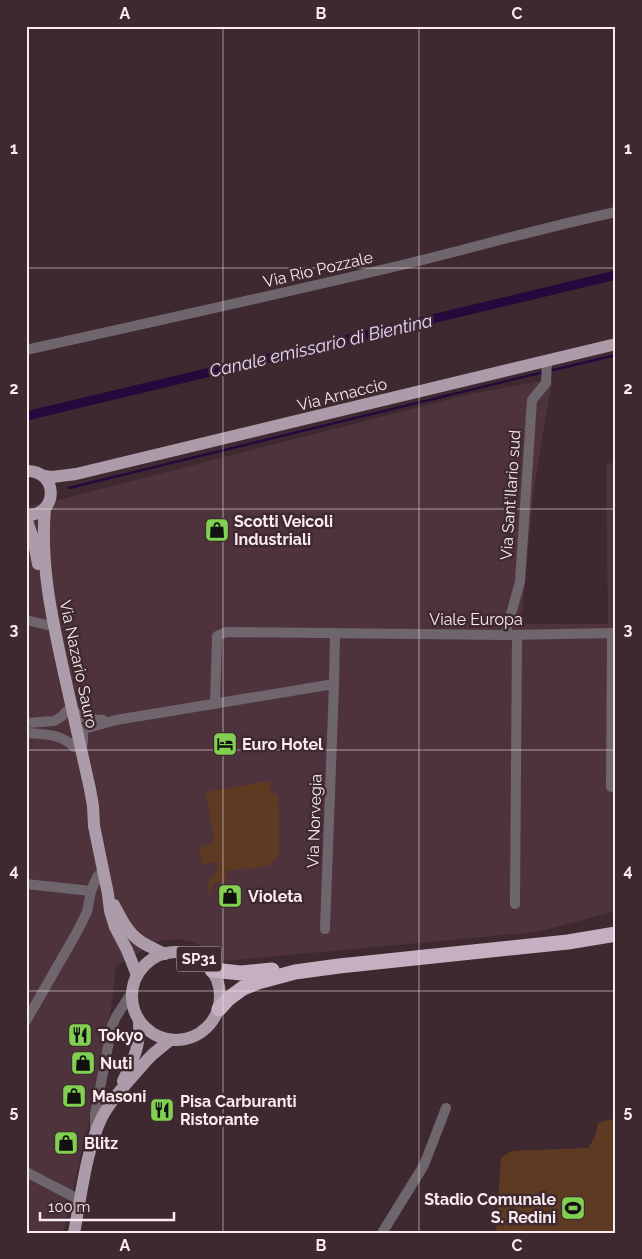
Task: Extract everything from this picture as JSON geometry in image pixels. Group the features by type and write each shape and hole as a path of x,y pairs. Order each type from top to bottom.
{"highway":[{"path":"212,970 241,973 260,972 367,956 591,934 616,928"},
{"path":"219,1009 228,999 243,988 295,972 559,943 616,934"}],"main road":[{"name":"Via Arnaccio","path":"35,473 76,474 546,363 616,344"},
{"path":"26,460 35,473 49,484 51,490"},
{"name":"Via Arnaccio","path":"51,490 76,474"},
{"name":"Via Nazario Sauro","path":"51,490 50,499 45,508 44,564 74,747 88,809 94,826"},
{"path":"26,517 45,508"},
{"name":"Via Nazario Sauro","path":"26,517 33,538 48,625 86,772 110,911 137,975"},
{"name":"Via Nazario Sauro","path":"108,894 124,923 133,935 142,942 165,954 177,952 190,954 212,970"},
{"name":"SP31","path":"139,1021 133,1005 132,992 137,975 152,959 165,954"},
{"name":"SP31","path":"212,970 219,982 221,996 219,1009"},
{"path":"139,1021 153,1034 164,1039 184,1040 203,1032 212,1022 219,1009"},
{"path":"114,1099 137,1050 140,1033 139,1021"},
{"path":"74,1233 95,1135 102,1117 114,1099 153,1054 170,1040"}],"street":[{"name":"Via Rio Pozzale","path":"26,350 406,264 569,222 616,212"},
{"name":"Via Sant'Ilario sud","path":"504,635 520,582 532,400 546,383 546,363"},
{"path":"26,620 48,625"},
{"name":"Viale Europa","path":"215,704 218,636 226,632 504,635 614,633"},
{"path":"86,772 83,730 88,727 116,720 334,684 335,633"},
{"path":"614,633 613,762 611,787 616,787"},
{"path":"515,904 517,635"},
{"name":"Via Norvegia","path":"325,929 334,684"},
{"path":"26,723 54,721 69,710 86,719 116,720"},
{"path":"26,733 59,737 67,740 74,747"},
{"path":"26,1021 80,927 89,904 91,891 97,877 103,872"},
{"path":"26,884 91,891"},
{"path":"95,1135 96,1114 112,1026 132,992"},
{"path":"382,1233 424,1164 446,1108"},
{"path":"26,1172 80,1200"}],"shaded area":[{"path":"552,379 534,488 521,624 608,624 606,464 616,462 616,911 537,932 225,961 208,949 190,941 177,939 159,941 116,966 111,1009 89,1119 63,1233 26,1233 26,507 466,395"},
{"path":"269,781 272,794 277,793 279,855 269,866 226,871 227,882 213,883 210,897 208,882 218,869 217,862 202,864 199,849 214,842 206,792"},
{"path":"616,1118 616,1233 496,1233 501,1158 511,1151 588,1148 595,1137 598,1123"}],"waterway":[{"name":"Canale emissario di Bientina","path":"26,416 616,275"},
{"path":"549,371 616,355"},
{"path":"69,488 544,372"}],"place":[{"name":"Scotti Veicoli Industriali","path":"217,530"},
{"name":"Euro Hotel","path":"225,744"},
{"name":"Violeta","path":"230,896"},
{"name":"Tokyo","path":"80,1035"},
{"name":"Nuti","path":"83,1063"},
{"name":"Masoni","path":"74,1096"},
{"name":"Pisa Carburanti Ristorante","path":"162,1110"},
{"name":"Blitz","path":"66,1143"},
{"name":"Stadio Comunale S. Redini","path":"573,1208"}]}
